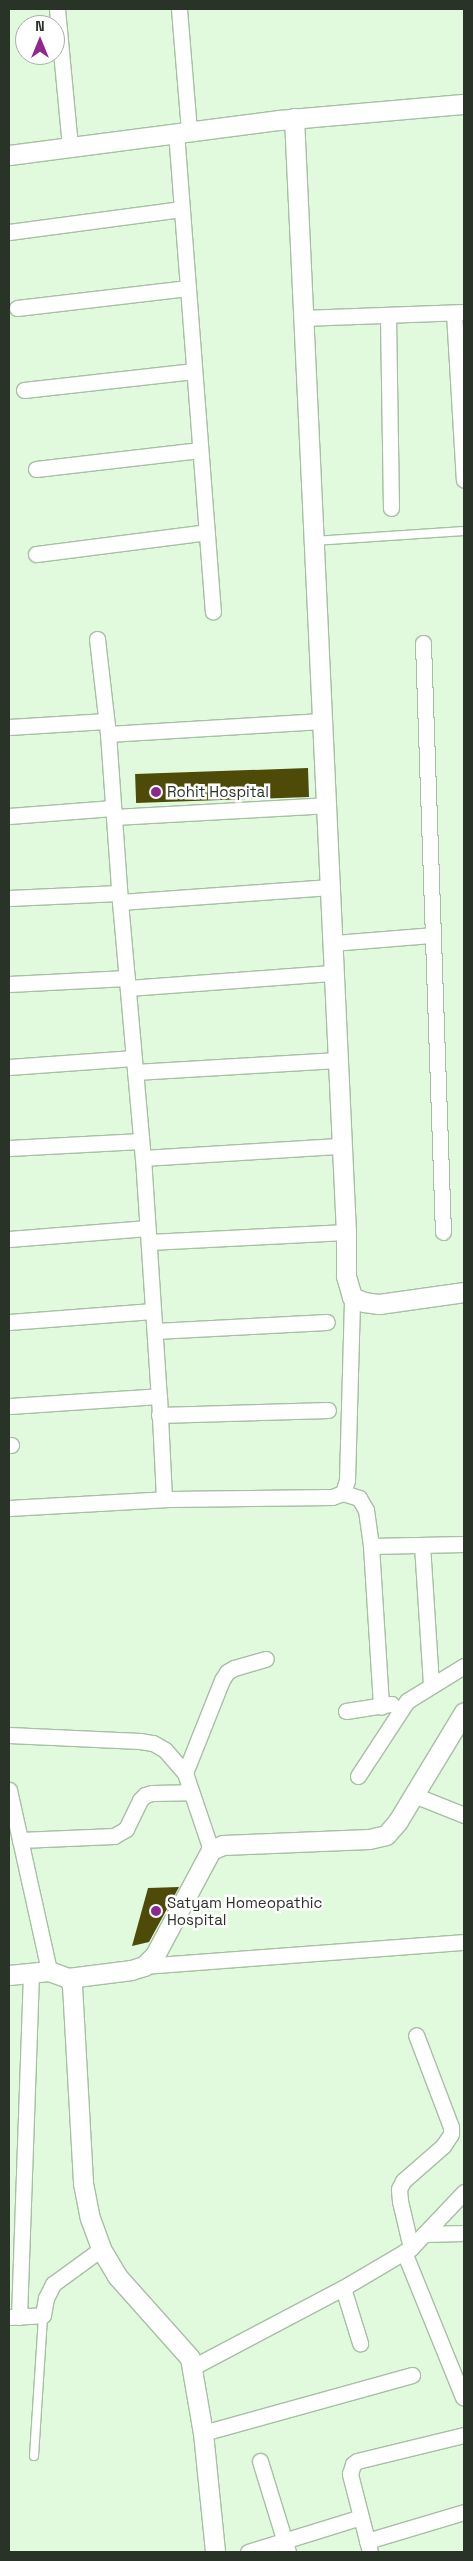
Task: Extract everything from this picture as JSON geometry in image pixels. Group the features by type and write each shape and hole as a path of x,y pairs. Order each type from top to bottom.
{"street":[{"path":"57,9 70,147"},
{"path":"179,9 183,132 182,209 213,612"},
{"path":"9,155 294,118 464,104"},
{"path":"294,118 346,1232 346,1276 352,1296 347,1480 343,1493"},
{"path":"9,232 182,209"},
{"path":"16,308 188,288"},
{"path":"303,318 388,317 459,312 464,480"},
{"path":"388,317 391,508"},
{"path":"24,390 194,371"},
{"path":"36,469 200,450"},
{"path":"36,554 206,532"},
{"path":"97,639 107,728 119,898 143,1158 160,1396 164,1499"},
{"path":"423,642 443,1232"},
{"path":"9,727 107,728 322,721"},
{"path":"9,816 326,805"},
{"path":"9,898 119,898 330,887"},
{"path":"333,944 433,935"},
{"path":"9,984 127,983 334,973"},
{"path":"9,1067 338,1060"},
{"path":"9,1148 141,1140"},
{"path":"143,1158 342,1146"},
{"path":"9,1239 346,1232"},
{"path":"352,1296 364,1302 380,1304 464,1292"},
{"path":"9,1322 153,1312"},
{"path":"155,1331 327,1322"},
{"path":"10,1406 160,1396"},
{"path":"160,1415 328,1410"},
{"path":"9,1508 164,1499 332,1497 343,1493 359,1498 364,1503 371,1546 381,1706"},
{"path":"371,1546 464,1544"},
{"path":"422,1545 431,1685"},
{"path":"184,1773 227,1672 234,1668 266,1659"},
{"path":"346,1711 407,1701 464,1666"},
{"path":"358,1776 407,1701"},
{"path":"144,1966 155,1955 211,1850 223,1845 369,1839 386,1834 398,1820 414,1795 464,1712"},
{"path":"9,1735 153,1743 171,1755 184,1773 211,1850"},
{"path":"9,1790 20,1840 40,1972 14,2317 43,2315 46,2298 54,2284 101,2250"},
{"path":"20,1840 114,1836 126,1829 140,1800 152,1792 191,1792"},
{"path":"414,1795 464,1815"},
{"path":"9,1976 40,1972 68,1978 131,1970 144,1966 464,1942"},
{"path":"68,1978 74,1992 82,2183 90,2218 101,2250 117,2276 170,2334 192,2362 215,2552"},
{"path":"416,2035 451,2127 451,2134 443,2146 403,2181 399,2189 400,2201 406,2227 408,2250 463,2397"},
{"path":"192,2362 343,2288 408,2250 464,2192"},
{"path":"424,2234 464,2233"},
{"path":"343,2288 360,2343"},
{"path":"202,2434 412,2375"},
{"path":"464,2435 357,2461 351,2468 350,2474 368,2547 464,2512"},
{"path":"260,2461 287,2546"},
{"path":"248,2552 287,2546 361,2517"}],"lane":[{"path":"314,541 464,531"},
{"path":"34,2456 43,2315"}],"building":[{"path":"308,768 309,797 136,803 135,774"},
{"path":"179,1887 149,1942 132,1946 148,1888"}],"place":[{"name":"Rohit Hospital","path":"156,792"},
{"name":"Satyam Homeopathic Hospital","path":"156,1911"}]}
